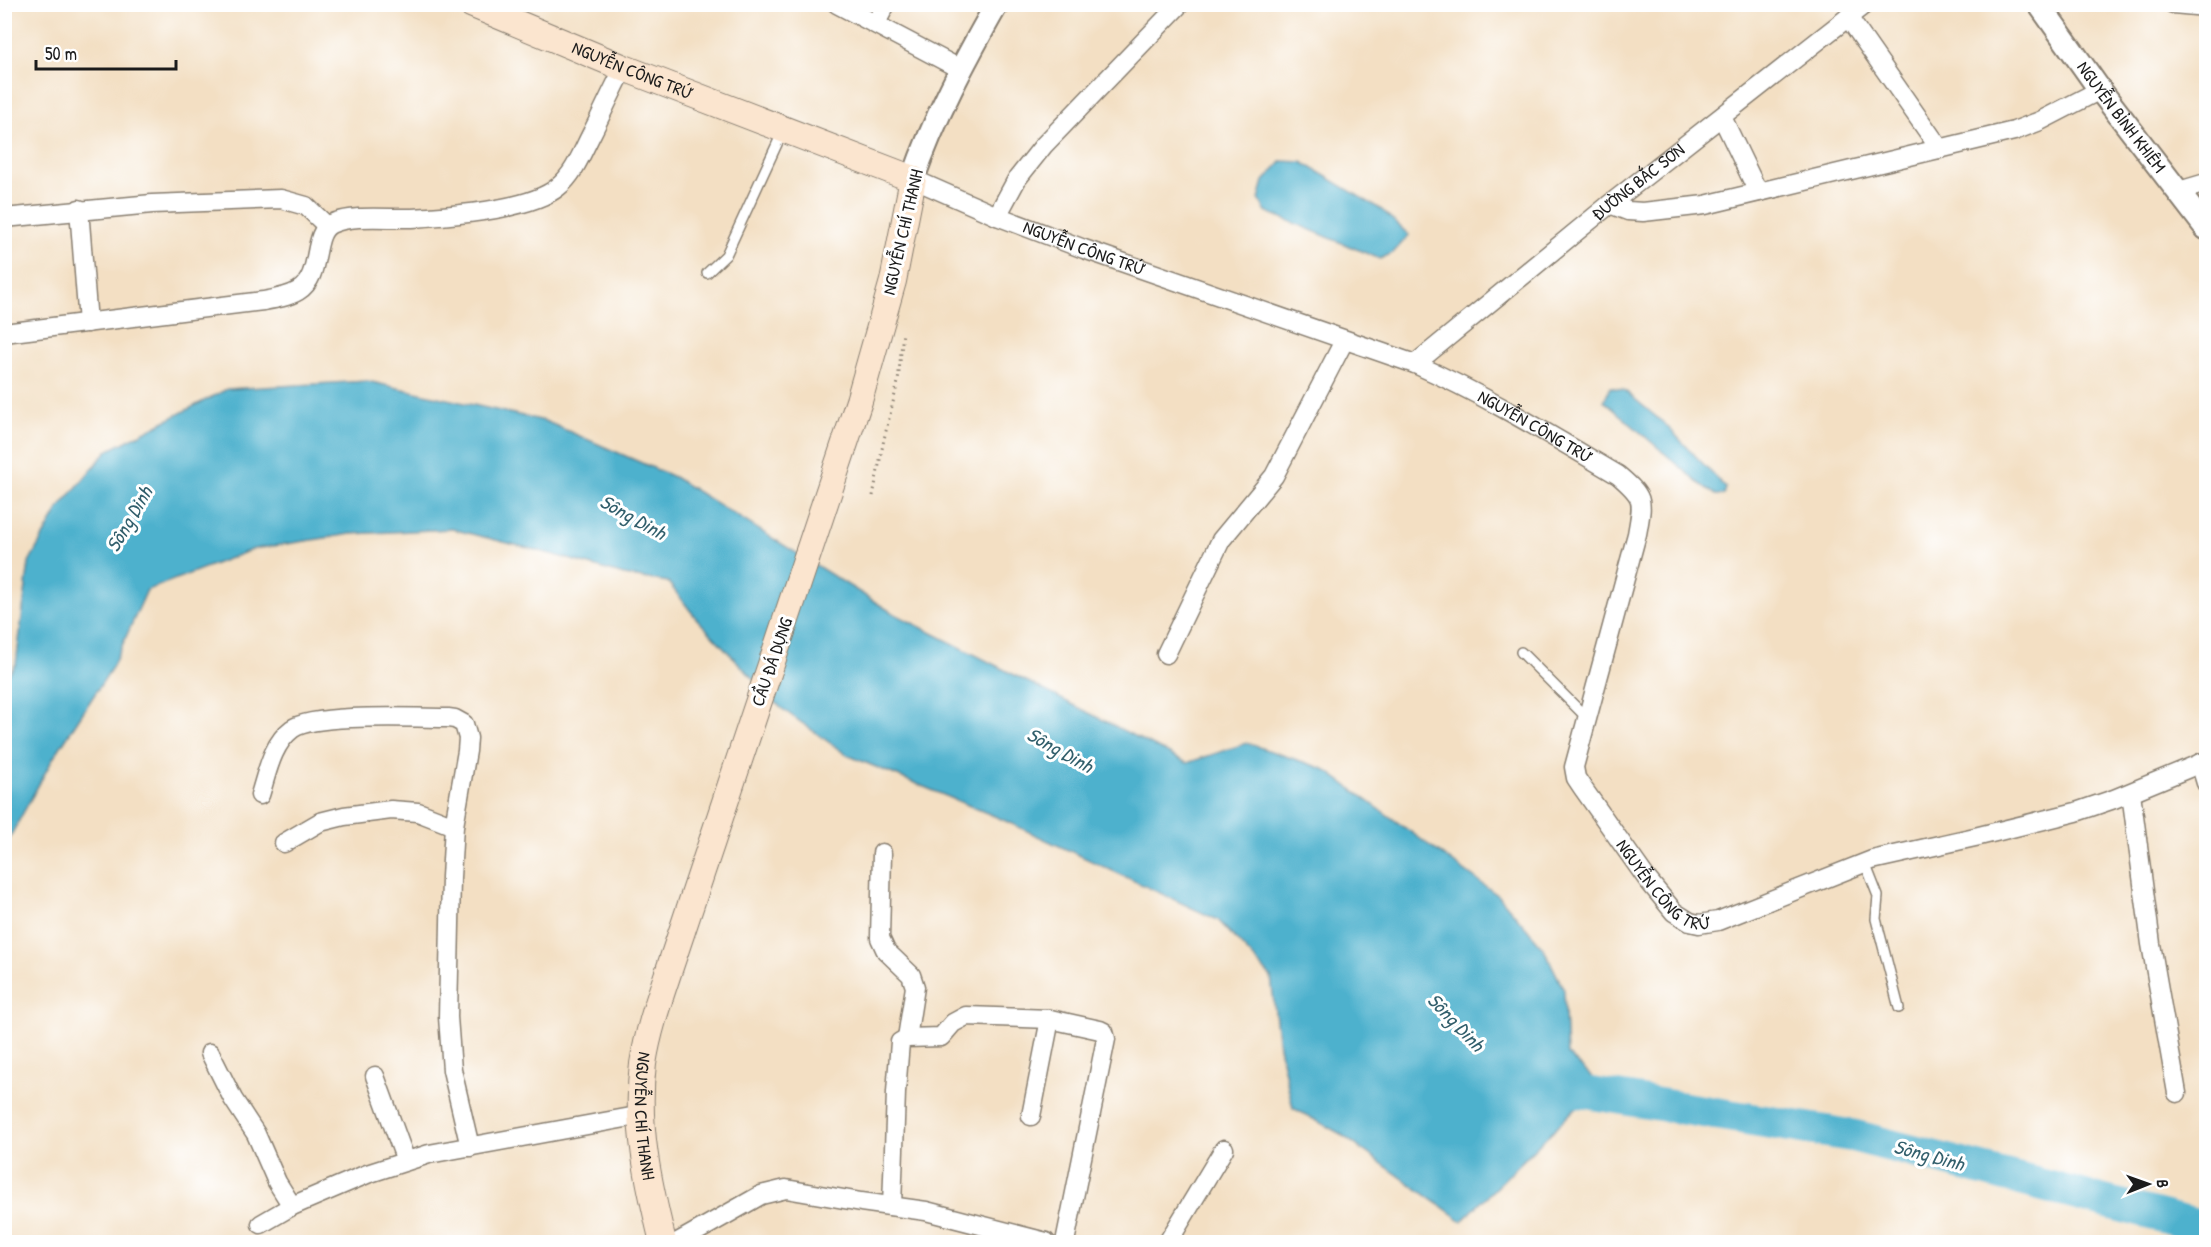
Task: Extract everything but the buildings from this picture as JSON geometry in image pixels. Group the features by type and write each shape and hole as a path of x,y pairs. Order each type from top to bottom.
{"main road":[{"name":"NGUYỄN CÔNG TRỨ","path":"478,6 624,68 914,179"},
{"name":"NGUYỄN CHÍ THANH","path":"859,401 900,285 914,179"},
{"name":"CẦU ĐÁ DỰNG","path":"685,922 859,401"},
{"name":"NGUYỄN CHÍ THANH","path":"663,1242 648,1178 642,1115 643,1064 656,1011 685,922"}],"street":[{"path":"837,4 962,70"},
{"path":"876,23 886,4"},
{"name":"NGUYỄN CHÍ THANH","path":"914,179 931,134 997,4"},
{"path":"997,216 1017,179 1044,145 1180,4"},
{"name":"ĐƯỜNG BẮC SƠN","path":"1415,364 1610,204 1865,4"},
{"name":"NGUYỄN BỈNH KHIÊM","path":"2039,4 2100,90 2206,228"},
{"path":"2173,4 2206,7"},
{"path":"1848,17 1940,149"},
{"path":"4,333 263,301 289,295 300,290 314,271 321,235 327,226 350,220 450,215 512,205 545,196 566,178 577,163 624,68"},
{"path":"1610,204 1628,211 1643,212 1695,206 1758,192 2014,131 2040,122 2100,90"},
{"path":"1722,117 1758,192"},
{"name":"NGUYỄN CÔNG TRỨ","path":"914,179 997,216 1344,341 1415,364 1465,387 1618,475 1639,496 1642,503 1637,534 1575,759 1576,778 1647,879 1666,903 1682,917 1699,924 1718,921 1865,863 1890,855 1976,837 2076,812 2131,793 2203,762"},
{"path":"2179,191 2206,183"},
{"path":"4,218 80,210 239,199 281,199 306,206 327,226"},
{"path":"80,210 88,323"},
{"path":"1166,654 1221,540 1274,476 1344,341"},
{"path":"261,795 269,765 277,748 292,729 304,723 326,719 455,719 464,724 468,738 454,826 451,877 450,1048 452,1070 471,1147"},
{"path":"2203,762 2206,783"},
{"path":"2131,793 2151,944 2177,1093"},
{"path":"284,843 320,822 344,816 391,810 418,812 454,826"},
{"path":"882,853 880,938 886,951 911,975 915,987 908,1038"},
{"path":"892,1206 900,1042 908,1038 941,1037 956,1020 966,1016 1050,1019 1100,1030 1104,1032 1106,1039 1065,1242"},
{"path":"1031,1116 1050,1019"},
{"path":"210,1053 233,1100 256,1134 292,1206"},
{"path":"375,1076 406,1161"},
{"path":"261,1224 292,1206 367,1174 429,1154 642,1115"},
{"path":"1168,1242 1224,1149"},
{"path":"678,1242 748,1202 773,1191 786,1189 949,1216 1046,1242"}],"lane":[{"path":"707,273 726,255 784,129"},
{"path":"1521,652 1587,718"},
{"path":"1865,863 1878,896 1876,919 1899,1008"}],"path":[{"path":"873,496 898,382 904,324"}],"water":[{"path":"1282,161 1302,162 1382,210 1409,235 1393,253 1380,259 1265,211 1259,199 1264,181"},
{"path":"367,381 545,421 674,477 893,613 1187,763 1247,743 1324,769 1499,896 1544,949 1564,990 1567,1054 1600,1084 1462,1221 1339,1133 1293,1108 1279,1047 1271,977 1218,920 999,818 847,755 781,708 696,618 668,582 624,575 452,529 351,534 254,549 147,590 113,666 54,757 5,846 5,679 16,664 29,562 59,508 107,451 227,389"},
{"path":"1610,387 1624,390 1666,425 1726,488 1724,495 1716,495 1700,484 1604,401"}],"waterway":[{"name":"Sông Dinh","path":"1546,1086 1854,1136 2206,1228"}]}
